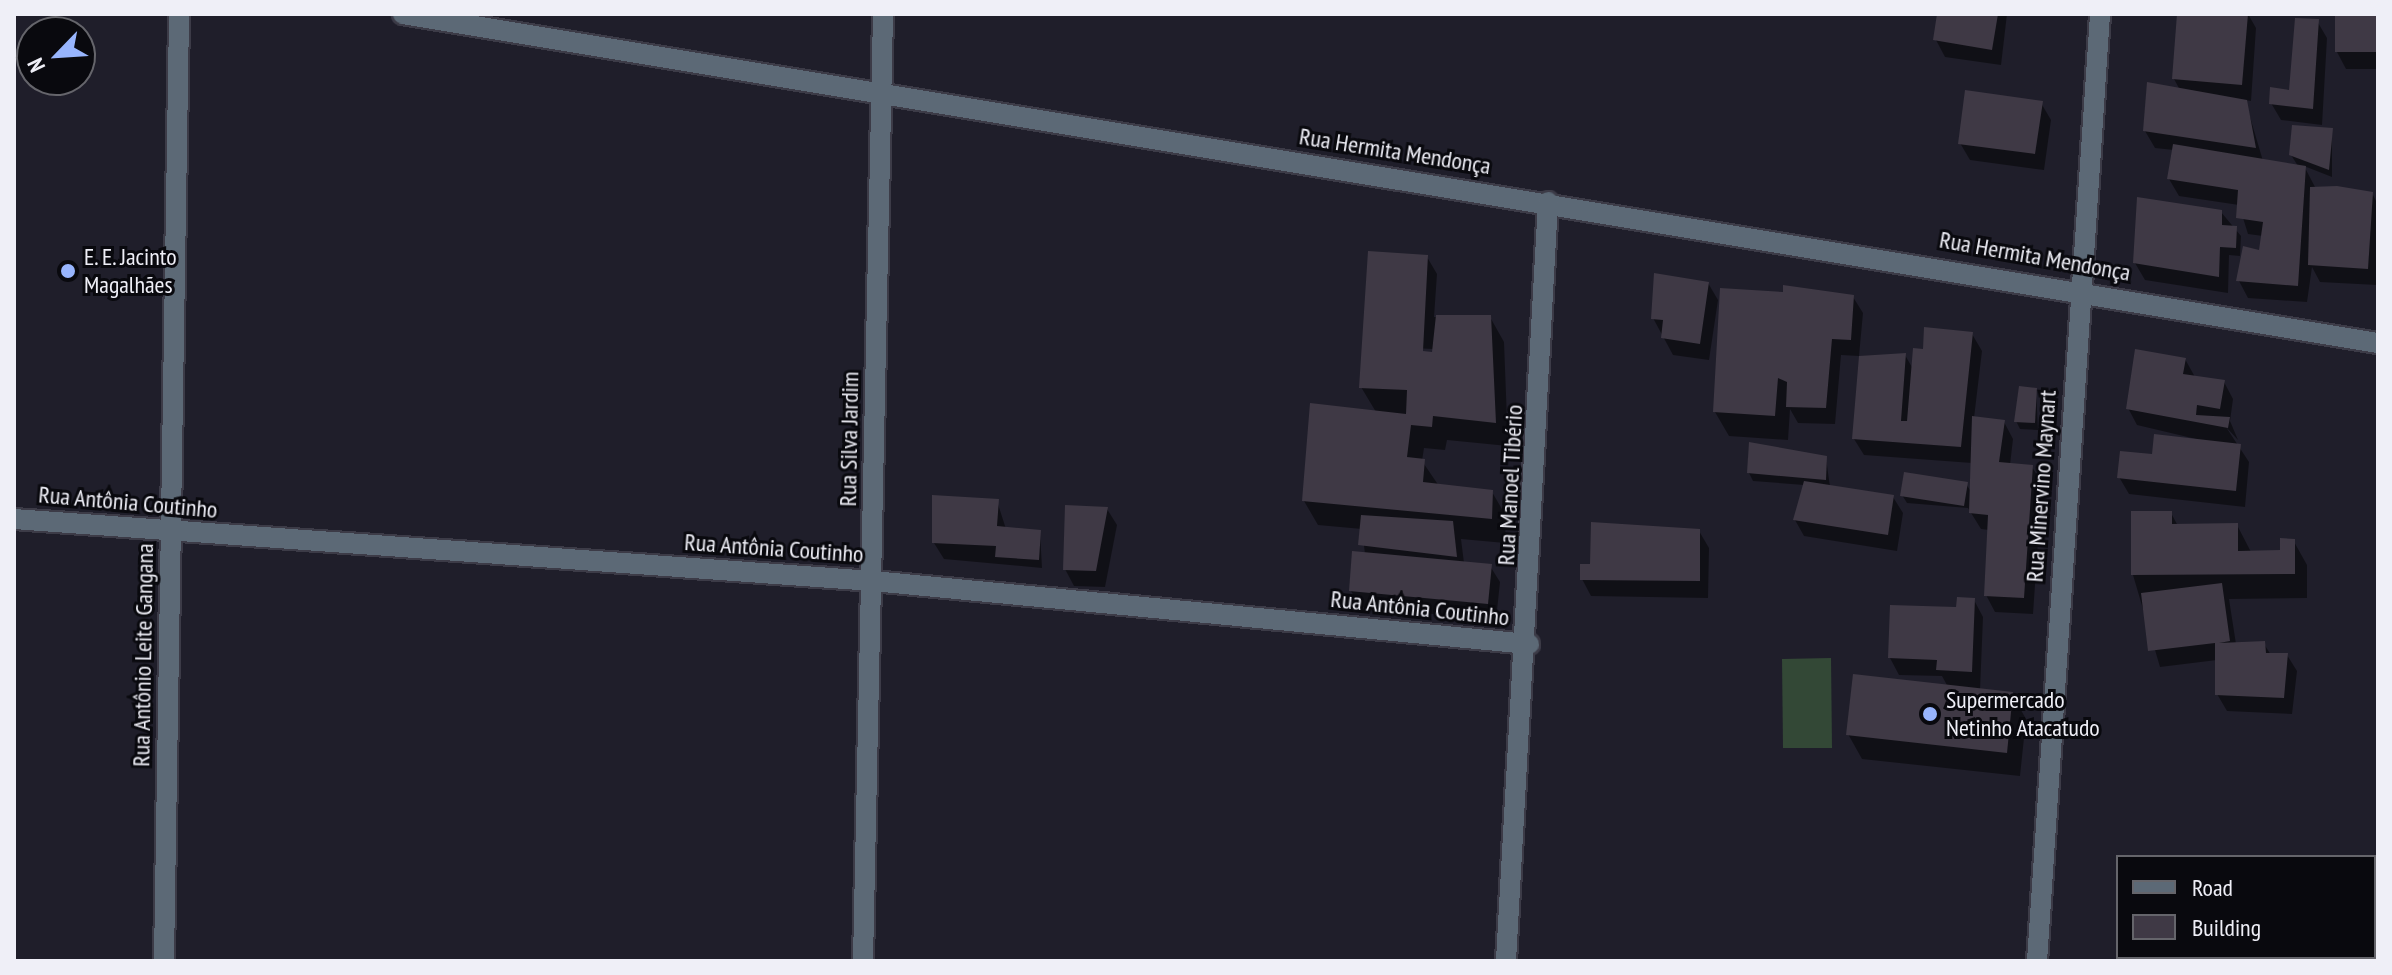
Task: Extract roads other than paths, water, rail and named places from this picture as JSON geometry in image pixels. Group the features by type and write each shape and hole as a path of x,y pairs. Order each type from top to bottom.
{"street":[{"name":"Rua Antônio Leite Gangana","path":"164,961 179,14"},
{"name":"Rua Hermita Mendonça","path":"403,14 2080,289 2378,343"},
{"name":"Rua Silva Jardim","path":"863,961 883,14"},
{"name":"Rua Minervino Maynart","path":"2037,961 2100,14"},
{"name":"Rua Manoel Tibério","path":"1506,961 1529,644 1548,202"},
{"name":"Rua Antônia Coutinho","path":"14,519 873,581 1529,644"}],"place":[{"name":"E. E. Jacinto Magalhães","path":"68,271"},
{"name":"Supermercado Netinho Atacatudo","path":"1930,714"}]}
